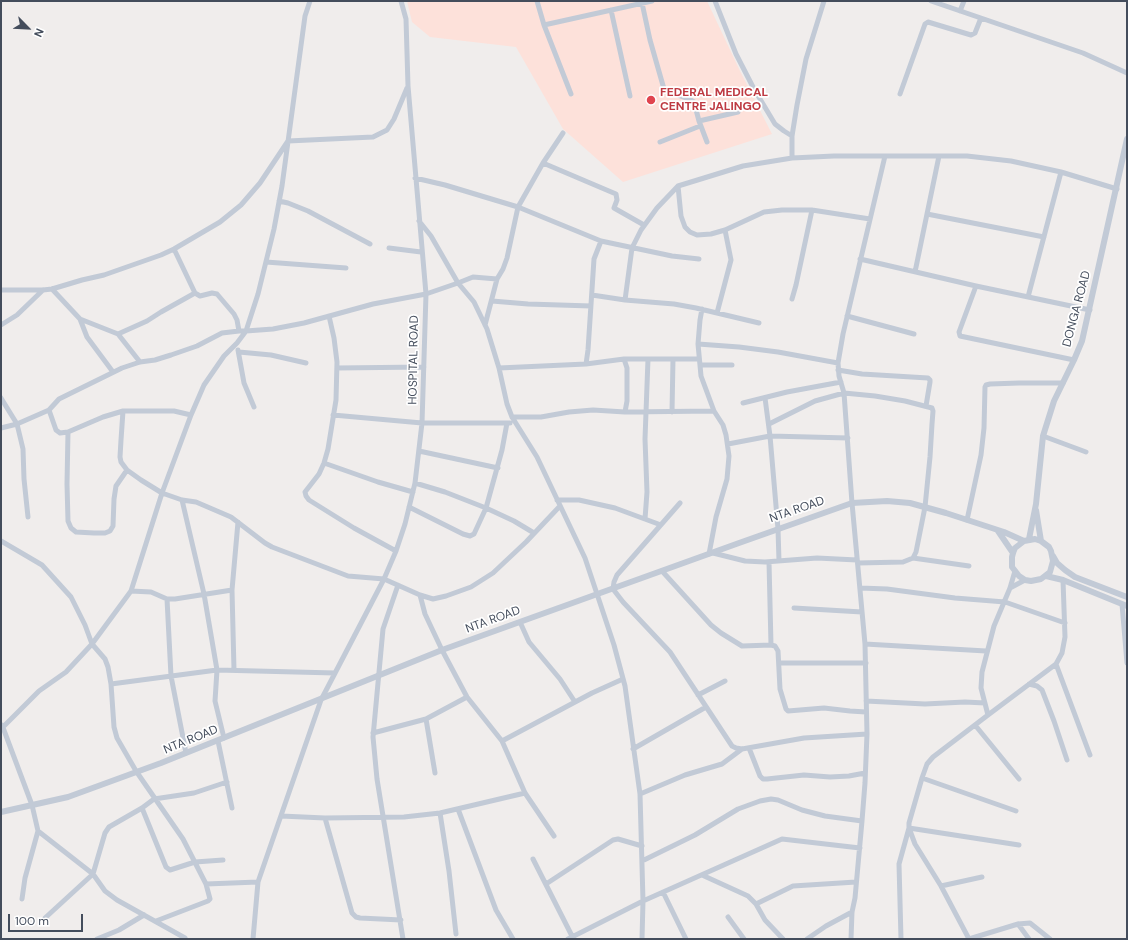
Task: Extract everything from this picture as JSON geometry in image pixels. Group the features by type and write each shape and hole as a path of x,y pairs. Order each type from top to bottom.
{"street":[{"path":"22,899 25,878 38,831 32,806 2,727 39,691 66,672 92,644 131,591 162,492 204,385 224,356 246,331 266,262 279,201 304,16 310,1"},
{"name":"HOSPITAL ROAD","path":"253,939 258,882 321,700 384,579 396,551 415,483 422,423 426,294 418,220 408,86 406,19 401,1"},
{"path":"537,1 544,25 571,94"},
{"path":"544,25 652,1"},
{"path":"715,1 736,54 754,89 775,124 792,136"},
{"path":"792,158 792,136 806,59 824,1"},
{"path":"931,1 1083,53 1127,73"},
{"path":"960,11 964,1"},
{"path":"642,3 650,40 664,89 667,92 694,102 707,142"},
{"path":"611,10 630,96"},
{"path":"900,94 925,24 928,22 971,35 975,32 980,18"},
{"path":"288,141 361,138 372,136 388,130 408,86"},
{"path":"660,142 700,123 738,112"},
{"path":"485,325 492,301 496,278 507,258 518,206 542,163 563,133"},
{"name":"DONGA ROAD","path":"1036,504 1043,436 1054,401 1082,341 1127,139"},
{"path":"1,290 52,289 104,275 174,249 220,222 241,206 256,188 288,141"},
{"path":"625,300 632,248 644,225 657,208 678,186 743,166 792,158 834,156 967,156 1011,161 1061,172 1116,189"},
{"path":"851,939 852,912 860,848 865,773 867,734 866,663 844,393 838,370 838,362 860,259 885,156"},
{"path":"915,272 939,156"},
{"path":"542,163 616,194 617,200 614,208 644,225"},
{"path":"1028,297 1061,172"},
{"path":"415,178 518,206 601,241 672,256 699,259"},
{"path":"678,186 681,216 685,227 696,235 704,236 725,230 764,212 782,210 812,210 870,219"},
{"path":"279,201 308,211 370,244"},
{"path":"792,299 812,210"},
{"path":"927,214 1044,237"},
{"path":"418,220 431,236 458,283 474,302 485,325 512,417 537,457 585,558 614,645 623,679 640,794 643,901 642,939"},
{"path":"717,313 731,260 725,230"},
{"path":"586,364 594,259 601,241"},
{"path":"389,248 422,252"},
{"path":"174,249 195,293 200,296 212,292 217,294 234,314 239,330"},
{"path":"860,259 976,286 1090,310"},
{"path":"266,262 346,268"},
{"path":"1,428 17,424 48,410 59,399 113,372 140,362 155,360 197,346 222,333 304,323 373,304 426,294 473,277 496,278"},
{"path":"976,286 959,332 960,336 1074,360"},
{"path":"52,289 80,319 87,337 113,372"},
{"path":"1,325 17,315 43,290"},
{"path":"118,334 147,321 195,293"},
{"path":"592,295 625,300 674,304 702,309 759,323"},
{"path":"492,301 591,306"},
{"path":"702,309 698,344 701,376 714,411 723,425 728,444 729,468 716,517 711,553 745,561 769,562 817,558 903,562 913,558 916,552 925,507 933,411 932,408 875,396 844,393 816,401 769,424"},
{"path":"329,316 334,338 337,368 336,400 328,449 324,463 319,474 305,492 306,496 309,500 354,528 396,551"},
{"path":"847,316 914,334"},
{"path":"80,319 118,334 140,362"},
{"path":"237,343 244,383 254,407"},
{"path":"698,344 778,352 838,362"},
{"path":"239,352 271,355 306,363"},
{"path":"498,368 586,364 624,359 699,358"},
{"path":"624,359 627,368 627,401 625,412"},
{"path":"645,519 648,492 645,412 648,359"},
{"path":"672,412 673,359"},
{"path":"700,365 732,365"},
{"path":"337,368 424,367"},
{"path":"838,370 862,374 928,378 930,382 926,406"},
{"path":"743,403 787,392 841,382"},
{"path":"967,520 981,455 986,385 1019,382 1063,383"},
{"path":"1,398 17,424 23,449 24,479 28,516"},
{"path":"765,398 769,424 778,529 779,561"},
{"path":"48,410 56,430 60,433 68,432 103,417 124,411 174,411 191,415"},
{"path":"512,417 541,417 569,412 593,410 625,412 714,411"},
{"path":"124,411 120,457 121,462 127,470 141,480 162,492 182,500 196,502 231,517 272,547 348,576 384,579 420,595 433,599 471,587 493,572 560,506"},
{"path":"333,415 422,423 515,423"},
{"path":"409,507 468,536 474,534 486,508 498,468 507,423"},
{"path":"68,432 68,521 71,528 76,532 105,533 110,531 113,526 116,486 127,470"},
{"path":"728,444 770,436 848,438"},
{"path":"1043,436 1086,452"},
{"path":"419,451 498,468"},
{"path":"324,463 378,482 413,492"},
{"path":"415,483 445,492 486,508 514,521 534,533"},
{"path":"182,500 204,594 217,670 215,701 232,808"},
{"path":"557,500 579,500 615,508 661,526"},
{"name":"NTA ROAD","path":"1,812 68,797 161,763 321,700 442,650 778,529 852,504 887,501 910,503 1026,540"},
{"path":"680,503 617,576 613,589 622,602 670,652 732,746 742,749 804,738 867,734"},
{"path":"988,715 981,688 986,651 994,626 1010,588 1014,571 1012,562 1013,553 1015,548 1026,540 1036,504"},
{"path":"1036,504 1041,541"},
{"path":"234,670 232,590 238,522"},
{"path":"998,531 1013,553"},
{"path":"1026,540 1041,541 1049,547 1057,563 1075,577 1127,597"},
{"path":"1,541 42,565 71,597 85,625 92,644 105,659 108,667 111,684 114,727 118,738 136,771 154,799 183,839 206,884 210,899 208,901 156,921"},
{"path":"1014,571 1025,580 1036,581 1046,576 1052,567 1053,556"},
{"path":"913,558 969,566"},
{"path":"769,562 771,645"},
{"path":"662,571 721,633 742,646 775,646 778,651 780,689 788,711 824,708 866,712"},
{"path":"1046,576 1064,580 1124,605 1127,663"},
{"path":"1010,588 1025,580"},
{"path":"901,939 899,864 910,819 927,764 933,757 1056,664 1064,646 1064,580"},
{"path":"398,585 383,629 373,733 377,779 404,939"},
{"path":"860,588 887,589 948,597 1005,602 1065,623"},
{"path":"131,591 151,592 167,599 175,599 232,590"},
{"path":"420,595 425,614 467,697 502,741 525,793 554,836"},
{"path":"167,599 171,676 186,753"},
{"path":"794,608 862,612"},
{"path":"520,622 529,642 560,679 575,702"},
{"path":"865,644 986,651"},
{"path":"779,663 866,663"},
{"path":"1056,664 1090,755"},
{"path":"111,684 217,670 335,673"},
{"path":"502,741 592,693 623,679"},
{"path":"698,695 725,681"},
{"path":"1030,684 1037,686 1042,690 1068,760"},
{"path":"373,733 426,719 467,697"},
{"path":"866,701 925,704 966,702 985,703"},
{"path":"633,749 706,707"},
{"path":"426,719 435,773"},
{"path":"976,725 1019,779"},
{"path":"749,748 760,776 763,779 804,775 843,776 865,773"},
{"path":"640,794 685,775 722,764 742,749"},
{"path":"922,778 1016,811"},
{"path":"45,918 93,874 104,833 108,827 142,808 154,799 194,793 227,782"},
{"path":"281,816 325,818 404,817 440,813 525,793"},
{"path":"642,861 695,835 738,809 760,801 778,800 802,810 825,816 862,821"},
{"path":"142,808 166,868 170,870 195,862 223,860"},
{"path":"458,809 496,910 513,939"},
{"path":"440,813 449,871 456,934"},
{"path":"325,818 352,913 356,917 360,918 401,920"},
{"path":"909,828 1019,845"},
{"path":"909,828 915,844 941,886 969,939 1018,924 1030,923 1050,939"},
{"path":"38,831 93,874 105,891 117,900 185,938"},
{"path":"546,884 613,840 618,839 642,846"},
{"path":"533,859 571,938 643,901 782,840 860,848"},
{"path":"702,875 748,896 756,904 765,920 782,939"},
{"path":"941,886 982,877"},
{"path":"206,884 258,882"},
{"path":"756,904 793,886 856,882"},
{"path":"663,892 686,939"},
{"path":"807,939 826,926 852,912"},
{"path":"97,939 120,930 144,915"},
{"path":"728,916 744,939"},
{"path":"1018,924 1030,939"}],"shaded area":[{"name":"FEDERAL MEDICAL CENTRE JALINGO","path":"407,1 707,1 772,134 623,182 563,129 516,47 430,37 412,22"}],"place":[{"name":"FEDERAL MEDICAL CENTRE JALINGO","path":"651,100"}]}
